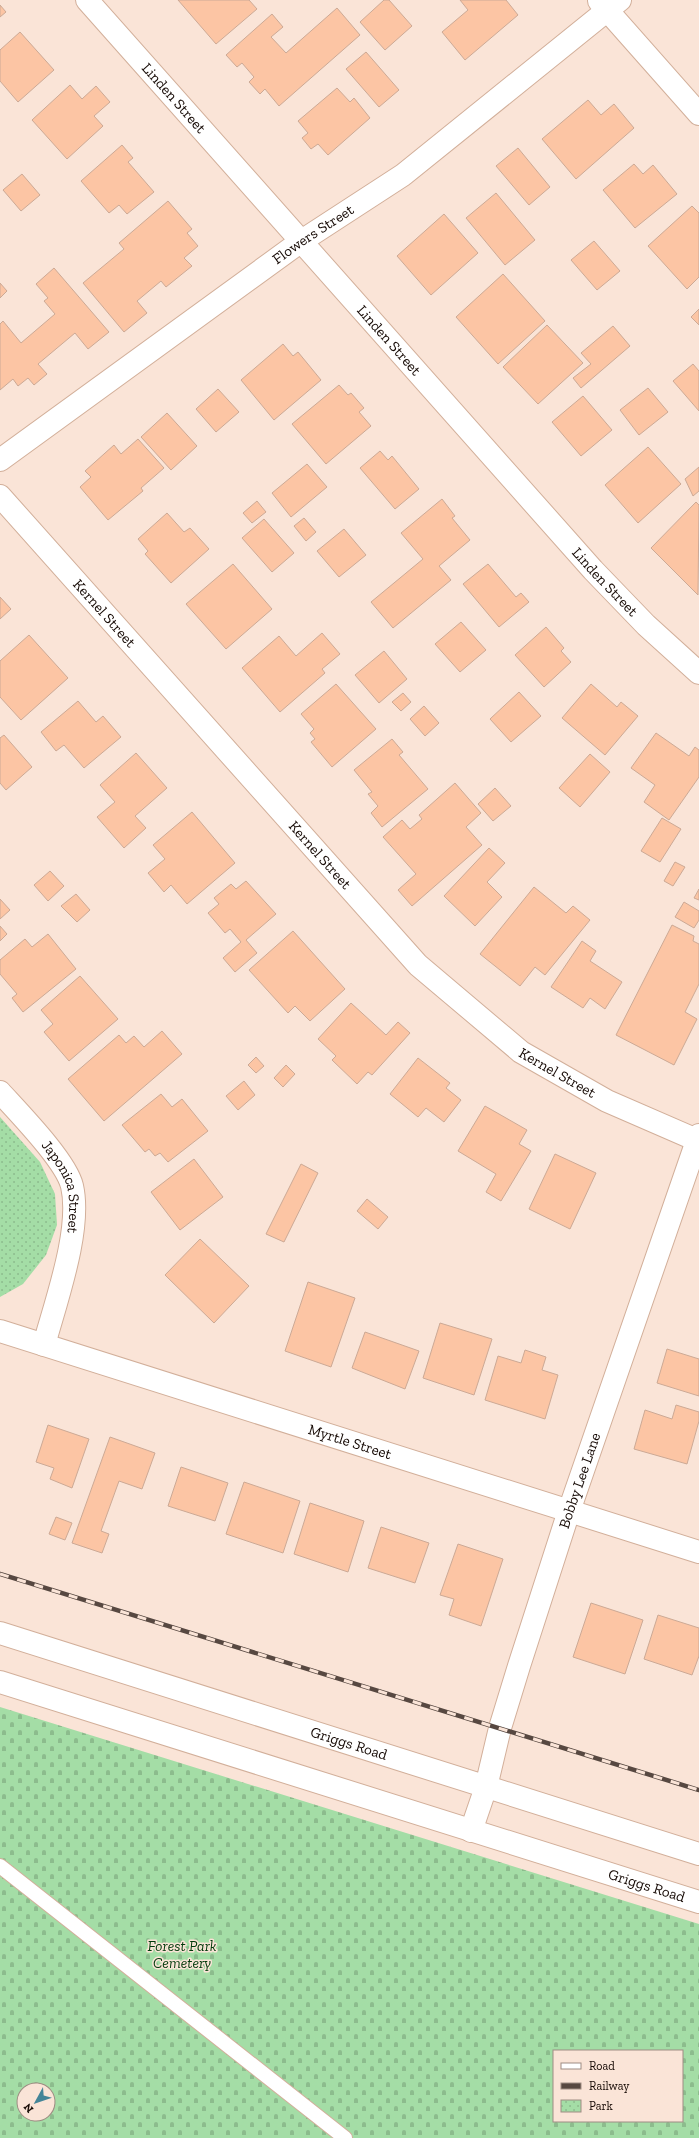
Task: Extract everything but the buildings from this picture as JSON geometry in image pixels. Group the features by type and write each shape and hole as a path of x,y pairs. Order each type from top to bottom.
{"street":[{"name":"Linden Street","path":"87,0 592,570 646,625 699,673"},
{"name":"Flowers Street","path":"0,460 300,242 403,175 609,4"},
{"path":"609,4 699,114"},
{"name":"Kernel Street","path":"0,496 418,965 521,1052 607,1101 698,1139"},
{"name":"Japonica Street","path":"0,1092 55,1155 72,1185 75,1218 69,1248 44,1345"},
{"name":"Bobby Lee Lane","path":"471,1831 486,1788 509,1700 569,1511 698,1139"},
{"name":"Myrtle Street","path":"0,1331 699,1552"},
{"name":"Griggs Road","path":"0,1633 486,1788 699,1854"},
{"name":"Griggs Road","path":"0,1682 699,1902"}],"lane":[{"path":"0,1866 345,2138"}],"green space":[{"path":"0,1117 40,1162 55,1194 57,1225 46,1255 23,1284 0,1297"},
{"name":"Forest Park Cemetery","path":"0,1707 699,1924 699,2138 0,2138"}],"railway":[{"path":"0,1574 699,1790"}]}
